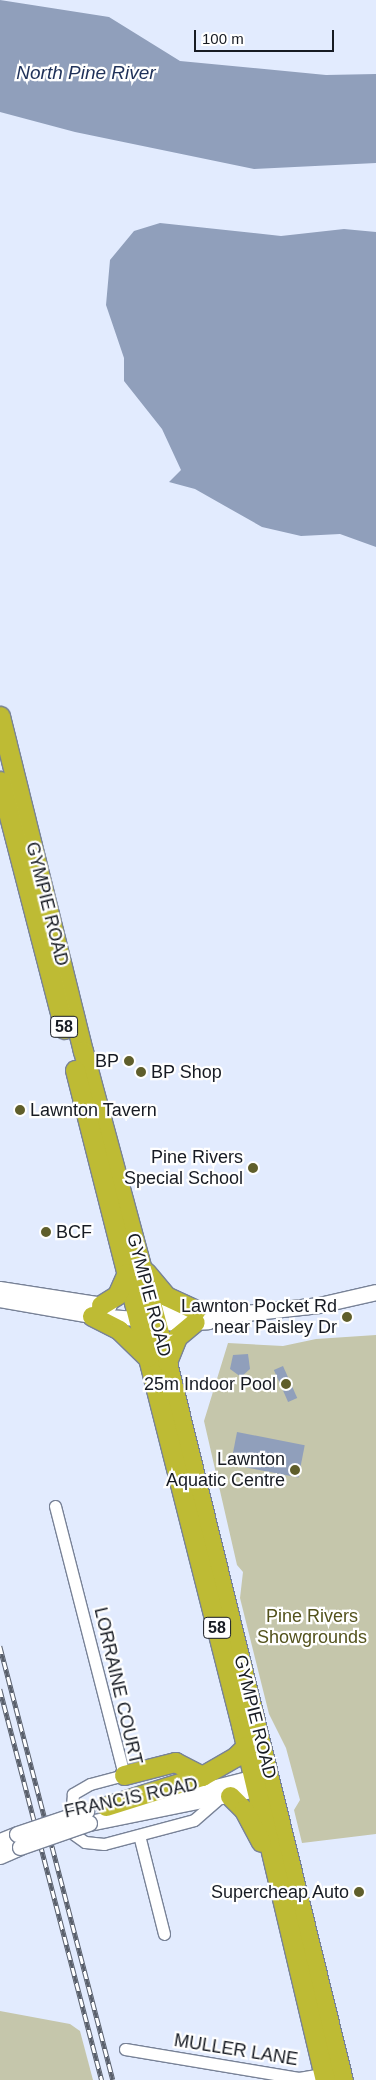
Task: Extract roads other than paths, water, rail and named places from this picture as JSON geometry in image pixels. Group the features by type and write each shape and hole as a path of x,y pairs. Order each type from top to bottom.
{"highway":[{"name":"GYMPIE ROAD","path":"0,716 134,1270"},
{"name":"GYMPIE ROAD","path":"0,781 146,1315 167,1362 263,1782 333,2076"},
{"path":"148,1358 97,1310 117,1295 134,1270 166,1296 196,1316 177,1338 167,1362"},
{"name":"GYMPIE ROAD","path":"146,1315 148,1358 246,1746 263,1782 273,1863 333,2076"},
{"path":"106,1806 202,1776 235,1757 246,1746"},
{"path":"124,1776 175,1762 202,1776"},
{"path":"224,1798 251,1822 259,1834 265,1856 273,1863"}],"main road":[{"path":"146,1315 218,1316 319,1305 376,1292"},
{"path":"319,1305 333,1307 376,1302"},
{"name":"FRANCIS ROAD","path":"87,1817 224,1798 263,1782"},
{"name":"FRANCIS ROAD","path":"0,1841 18,1841 87,1817 106,1806 263,1782"},
{"name":"FRANCIS ROAD","path":"0,1856 18,1841"}],"street":[{"path":"0,1289 97,1310"},
{"path":"0,1300 146,1315"},
{"name":"LORRAINE COURT","path":"55,1506 124,1776 90,1784 73,1794 71,1818 75,1835 85,1842 97,1845 139,1835 194,1820 224,1798"},
{"path":"139,1835 164,1934"},
{"name":"MULLER LANE","path":"125,2049 299,2078 333,2076"}],"water":[{"name":"North Pine River","path":"0,0 109,17 180,61 326,75 376,74 376,163 254,169 75,132 0,112"},
{"path":"160,223 281,236 344,229 376,232 376,547 340,534 301,536 262,527 195,489 169,482 181,470 162,429 124,381 124,358 106,305 110,260 134,231"},
{"path":"248,1354 250,1369 241,1377 230,1369 233,1355"},
{"name":"25m Indoor Pool","path":"283,1366 297,1398 288,1402 274,1370"},
{"path":"237,1432 305,1445 298,1478 231,1464"}],"railway":[{"path":"0,1646 113,2080"},
{"path":"0,1689 102,2080"}],"place":[{"name":"BP","path":"129,1061"},
{"name":"BP Shop","path":"141,1072"},
{"name":"Lawnton Tavern","path":"20,1110"},
{"name":"Pine Rivers Special School","path":"253,1168"},
{"name":"BCF","path":"46,1232"},
{"name":"Lawnton Pocket Rd near Paisley Dr","path":"347,1317"},
{"name":"25m Indoor Pool","path":"286,1384"},
{"name":"Lawnton Aquatic Centre","path":"295,1470"},
{"name":"Supercheap Auto","path":"359,1892"}],"park label":[{"name":"Pine Rivers Showgrounds","path":"312,1627"}]}
